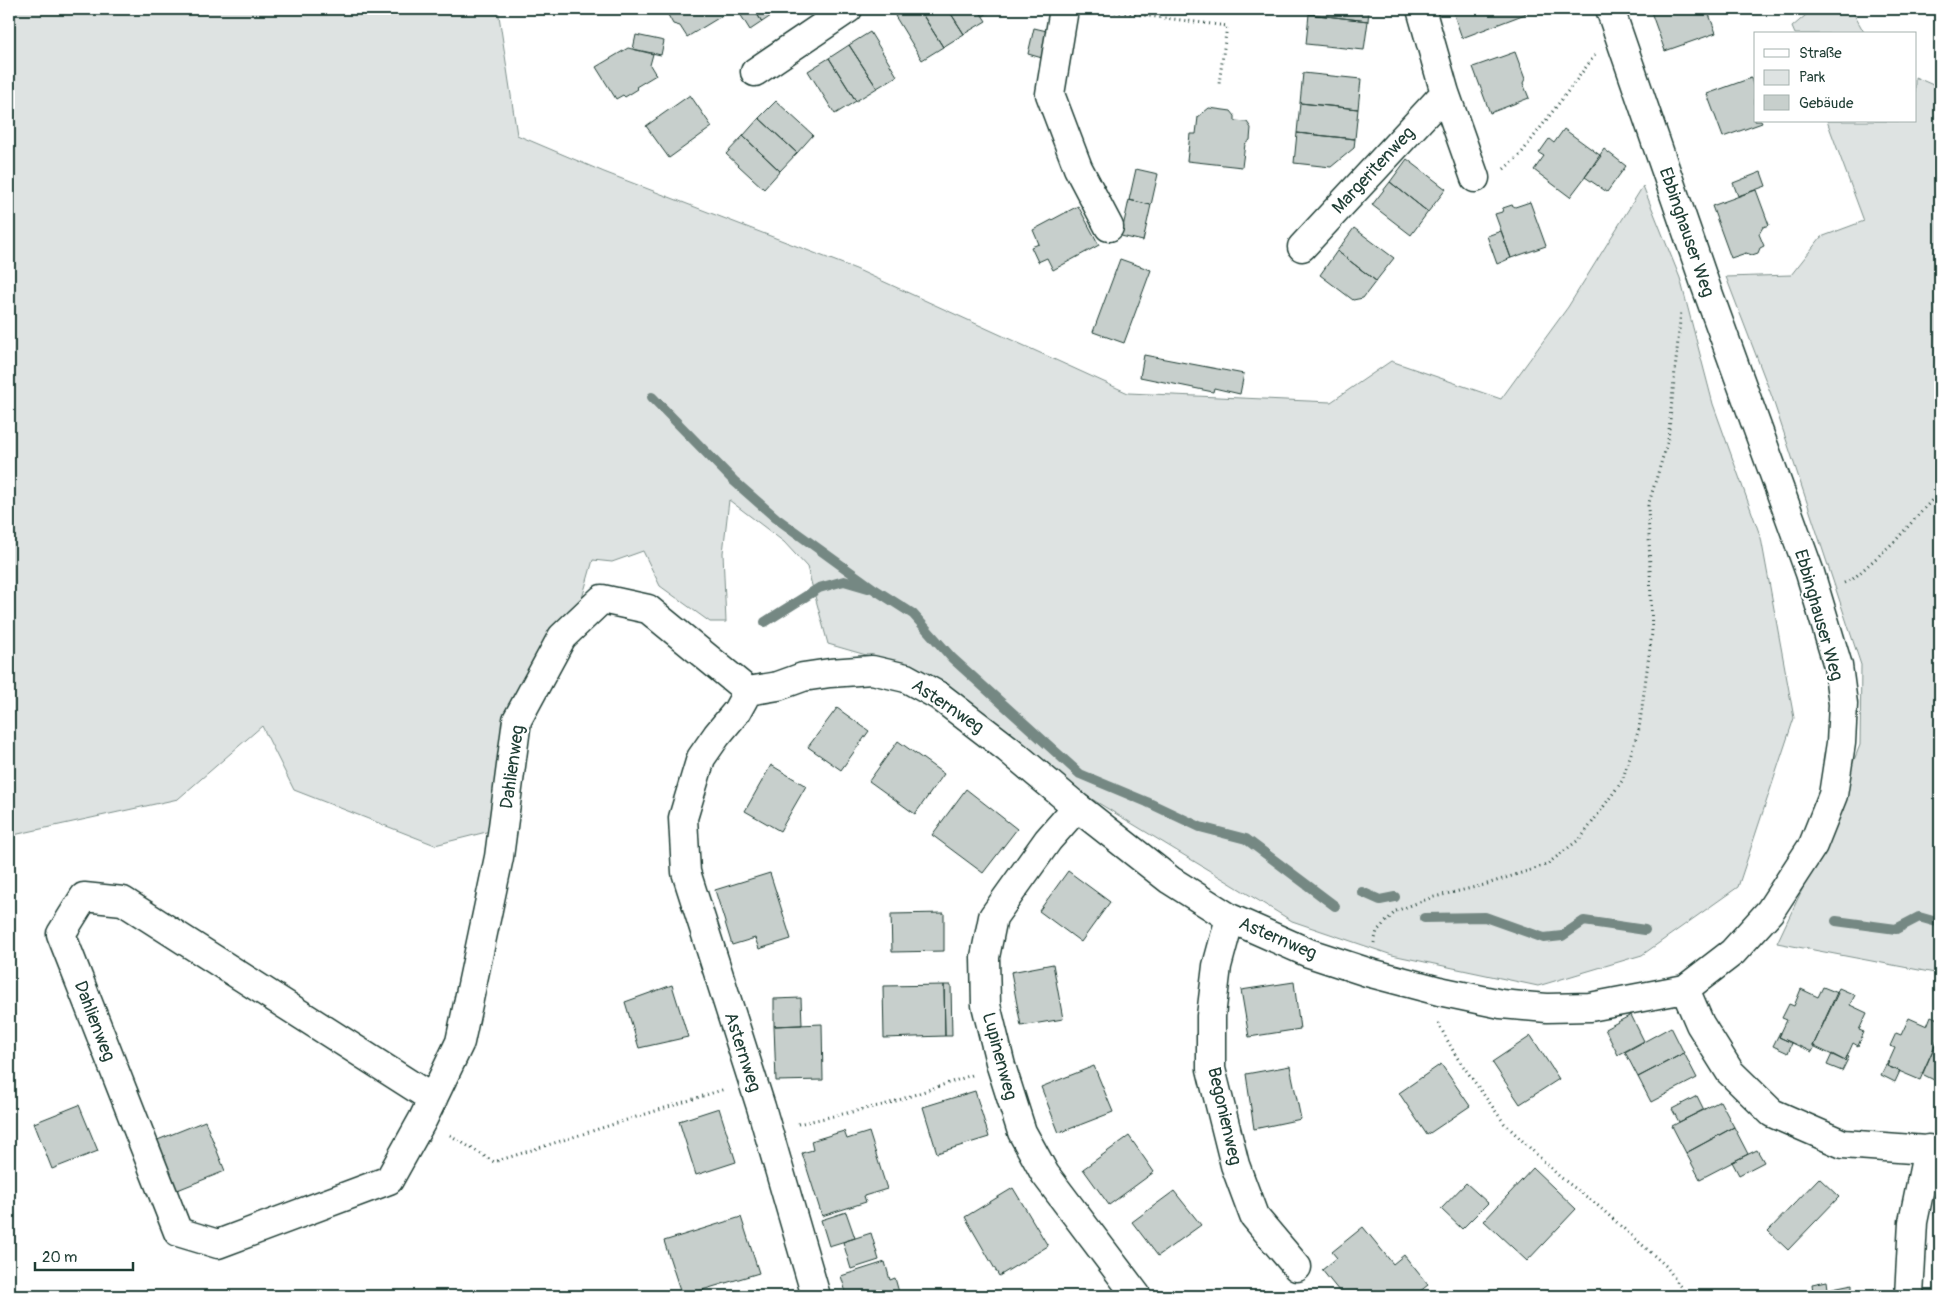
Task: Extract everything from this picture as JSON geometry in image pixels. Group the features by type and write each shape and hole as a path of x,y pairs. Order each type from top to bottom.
{"street":[{"path":"755,72 848,9"},
{"path":"1064,9 1050,94 1078,168 1109,227"},
{"path":"1420,9 1444,93 1475,178"},
{"name":"Ebbinghauser Weg","path":"1613,18 1810,573 1838,666 1842,704 1841,743 1833,795 1813,845 1770,911 1734,952 1685,990"},
{"name":"Margeritenweg","path":"1302,247 1444,93"},
{"name":"Dahlienweg","path":"428,1109 123,901 84,897 61,934 178,1232 218,1244 389,1180 428,1109 460,1042 499,857 517,720 562,637 602,599 648,609 748,691"},
{"name":"Asternweg","path":"816,1296 768,1131 686,872 683,818 701,758 717,734 738,711 748,691 778,686 803,677 830,673 872,670 906,678 939,696 1008,749 1077,807 1170,880 1230,918 1309,953 1367,972 1439,991 1501,1004 1547,1008 1590,1007 1685,990"},
{"name":"Lupinenweg","path":"1077,807 1048,840 992,917 985,957 986,1005 1001,1066 1022,1132 1046,1174 1137,1296"},
{"name":"Begonienweg","path":"1230,918 1217,966 1211,1016 1211,1068 1235,1165 1254,1216 1297,1267"},
{"path":"1685,990 1700,1024 1730,1072 1772,1113 1843,1144 1934,1150 1913,1222 1909,1296"}],"path":[{"path":"1094,9 1227,26 1220,84"},
{"path":"1475,178 1501,171 1520,155 1613,18"},
{"path":"1367,972 1377,931 1396,911 1430,898 1484,885 1546,865 1581,838 1622,781 1639,729 1652,633 1648,506 1668,440 1682,303 1706,284"},
{"path":"1816,594 1853,579 1895,541 1940,491"},
{"path":"1439,991 1435,1017 1456,1056 1504,1123 1560,1177 1596,1204 1666,1266 1687,1296"},
{"path":"768,1131 886,1104 1001,1066"},
{"path":"428,1109 494,1162 752,1080"}],"green space":[{"path":"9,9 498,9 517,135 604,172 856,269 1128,393 1331,402 1391,361 1501,399 1568,307 1643,186 1680,278 1713,404 1761,538 1794,718 1738,887 1642,955 1538,986 1392,955 1292,921 1077,790 911,668 828,644 807,567 784,542 729,500 723,553 726,622 710,622 660,586 643,551 612,562 593,560 579,609 532,694 510,826 435,845 294,790 262,726 178,799 9,836"},
{"path":"1813,9 1851,9 1864,32 1794,32 1792,27"},
{"path":"1916,77 1940,88 1940,974 1777,943 1807,879 1860,745 1861,665 1772,397 1726,277 1791,275 1821,237 1864,221 1827,122 1916,122"}],"building":[{"path":"667,9 722,9 725,14 687,37 680,26 673,24"},
{"path":"737,9 754,9 762,22 750,30"},
{"path":"754,9 770,9 774,14 762,22"},
{"path":"770,9 783,9 774,14"},
{"path":"907,9 919,9 943,47 922,60 895,16"},
{"path":"919,9 948,9 964,34 943,47"},
{"path":"948,9 978,9 986,21 964,34"},
{"path":"978,9 995,9 983,16"},
{"path":"1310,9 1369,9 1368,21 1309,14"},
{"path":"1452,9 1527,9 1525,14 1462,38"},
{"path":"1650,9 1707,9 1716,33 1665,51"},
{"path":"1309,14 1368,21 1364,50 1306,44"},
{"path":"1034,28 1047,31 1042,58 1028,54"},
{"path":"870,32 897,76 877,88 849,45"},
{"path":"636,35 664,41 661,55 633,49"},
{"path":"849,45 877,88 856,101 829,58"},
{"path":"628,48 653,54 650,65 656,75 636,87 638,89 625,97 623,95 616,99 596,67"},
{"path":"1515,52 1525,79 1523,83 1529,98 1490,113 1473,67"},
{"path":"829,58 856,101 835,114 808,71"},
{"path":"1303,73 1361,79 1358,109 1300,103"},
{"path":"1751,78 1754,88 1754,122 1762,123 1723,137 1707,94"},
{"path":"690,95 712,127 669,158 646,126"},
{"path":"776,101 813,135 797,153 759,118"},
{"path":"1300,103 1358,109 1355,139 1297,133"},
{"path":"1209,108 1231,111 1235,116 1235,121 1247,122 1251,128 1250,140 1245,144 1242,167 1187,161 1190,134 1196,134 1198,117"},
{"path":"759,118 797,153 780,171 743,136"},
{"path":"1564,129 1601,156 1570,197 1534,170 1544,156 1539,153 1549,139 1554,143"},
{"path":"1297,133 1355,139 1354,148 1331,167 1294,163"},
{"path":"743,136 780,171 764,189 726,154"},
{"path":"1604,149 1626,166 1607,192 1585,177"},
{"path":"1407,159 1446,189 1428,212 1390,182"},
{"path":"1136,169 1158,174 1151,205 1129,200"},
{"path":"1761,172 1766,186 1738,196 1733,183"},
{"path":"1390,182 1428,212 1411,235 1372,205"},
{"path":"1756,190 1769,225 1763,227 1759,234 1764,246 1760,248 1758,253 1752,255 1746,253 1731,258 1712,206"},
{"path":"1129,200 1151,205 1143,241 1121,236"},
{"path":"1530,202 1546,246 1511,258 1495,214 1502,212 1503,208 1512,205 1515,207"},
{"path":"1078,206 1099,245 1053,270 1047,258 1038,262 1031,247 1039,244 1033,230"},
{"path":"1354,228 1394,258 1376,281 1337,251"},
{"path":"1501,231 1511,258 1497,264 1487,236"},
{"path":"1337,251 1376,281 1363,298 1353,300 1320,275"},
{"path":"1120,259 1151,270 1124,343 1093,332"},
{"path":"1144,355 1244,374 1240,394 1214,388 1213,392 1140,377"},
{"path":"837,708 869,731 841,770 808,747"},
{"path":"898,741 944,774 915,814 869,781"},
{"path":"771,765 806,786 780,831 745,811"},
{"path":"966,789 1017,829 983,873 932,835"},
{"path":"1068,871 1110,902 1081,942 1039,911"},
{"path":"770,873 791,939 759,949 755,938 732,945 715,890"},
{"path":"944,913 944,951 892,952 891,914"},
{"path":"1053,964 1063,1019 1021,1026 1011,972"},
{"path":"1294,982 1300,1029 1249,1037 1241,990"},
{"path":"672,985 688,1037 639,1048 625,1002"},
{"path":"944,985 945,1036 884,1038 883,986"},
{"path":"944,985 951,985 952,1036 945,1036"},
{"path":"1823,987 1838,993 1813,1046 1815,1046 1812,1052 1779,1037 1787,1020 1782,1018 1789,1004 1794,1006 1801,989 1818,997"},
{"path":"1839,988 1855,995 1850,1005 1867,1013 1859,1030 1864,1032 1858,1046 1853,1043 1845,1061 1813,1046"},
{"path":"801,998 802,1025 774,1026 774,999"},
{"path":"1631,1015 1644,1041 1618,1055 1605,1029"},
{"path":"1931,1016 1940,1020 1940,1034 1920,1080 1887,1066 1895,1048 1890,1046 1896,1033 1901,1035 1909,1018 1927,1026"},
{"path":"822,1024 823,1080 776,1081 774,1026"},
{"path":"1671,1027 1684,1053 1638,1077 1625,1052"},
{"path":"1780,1032 1779,1037 1792,1043 1788,1053 1773,1046"},
{"path":"1940,1034 1940,1083 1922,1074"},
{"path":"1531,1036 1559,1079 1520,1104 1492,1062"},
{"path":"1684,1053 1697,1078 1651,1102 1638,1077"},
{"path":"1832,1054 1845,1061 1847,1056 1849,1057 1842,1071 1827,1065"},
{"path":"1888,1061 1887,1066 1900,1071 1895,1082 1881,1075"},
{"path":"1441,1064 1470,1106 1427,1135 1399,1093"},
{"path":"1094,1066 1113,1112 1059,1133 1041,1087"},
{"path":"1290,1066 1301,1119 1254,1129 1246,1074"},
{"path":"1940,1084 1940,1095 1936,1093"},
{"path":"975,1091 989,1137 937,1153 923,1107"},
{"path":"1697,1096 1704,1110 1679,1122 1672,1109"},
{"path":"1720,1101 1734,1127 1686,1153 1672,1126"},
{"path":"79,1105 98,1151 52,1169 34,1123"},
{"path":"719,1108 736,1162 696,1175 679,1121"},
{"path":"205,1121 225,1171 175,1191 155,1141"},
{"path":"1734,1127 1748,1154 1700,1179 1686,1153"},
{"path":"844,1131 847,1139 869,1132 887,1189 864,1196 866,1202 822,1216 802,1153 813,1150 811,1141"},
{"path":"1129,1136 1154,1172 1109,1205 1083,1169"},
{"path":"1757,1150 1764,1162 1739,1175 1732,1162"},
{"path":"1533,1168 1576,1209 1527,1261 1484,1221"},
{"path":"1819,1178 1839,1197 1788,1250 1768,1231"},
{"path":"1466,1183 1488,1203 1462,1229 1441,1209"},
{"path":"1013,1188 1048,1246 999,1276 965,1217"},
{"path":"1174,1191 1201,1225 1158,1256 1132,1222"},
{"path":"846,1212 855,1238 829,1246 821,1220"},
{"path":"741,1217 759,1273 682,1296 664,1241"},
{"path":"1363,1227 1393,1264 1404,1255 1428,1285 1414,1296 1343,1296 1322,1270 1337,1258 1332,1252"},
{"path":"871,1233 879,1260 851,1269 843,1242"},
{"path":"885,1262 890,1280 895,1278 900,1296 847,1296 841,1276"},
{"path":"1827,1281 1828,1289 1852,1284 1852,1296 1792,1296 1813,1292 1812,1284"}],"waterway":[{"path":"652,397 734,481 776,518 874,589 913,614 952,658 1080,774 1200,827 1246,839 1335,906"},
{"path":"765,622 819,588 844,581 868,588"},
{"path":"1362,892 1380,900 1395,897"},
{"path":"1424,918 1485,917 1544,938 1562,936 1584,921 1645,930"},
{"path":"1836,921 1896,929 1919,917 1940,923"}]}
